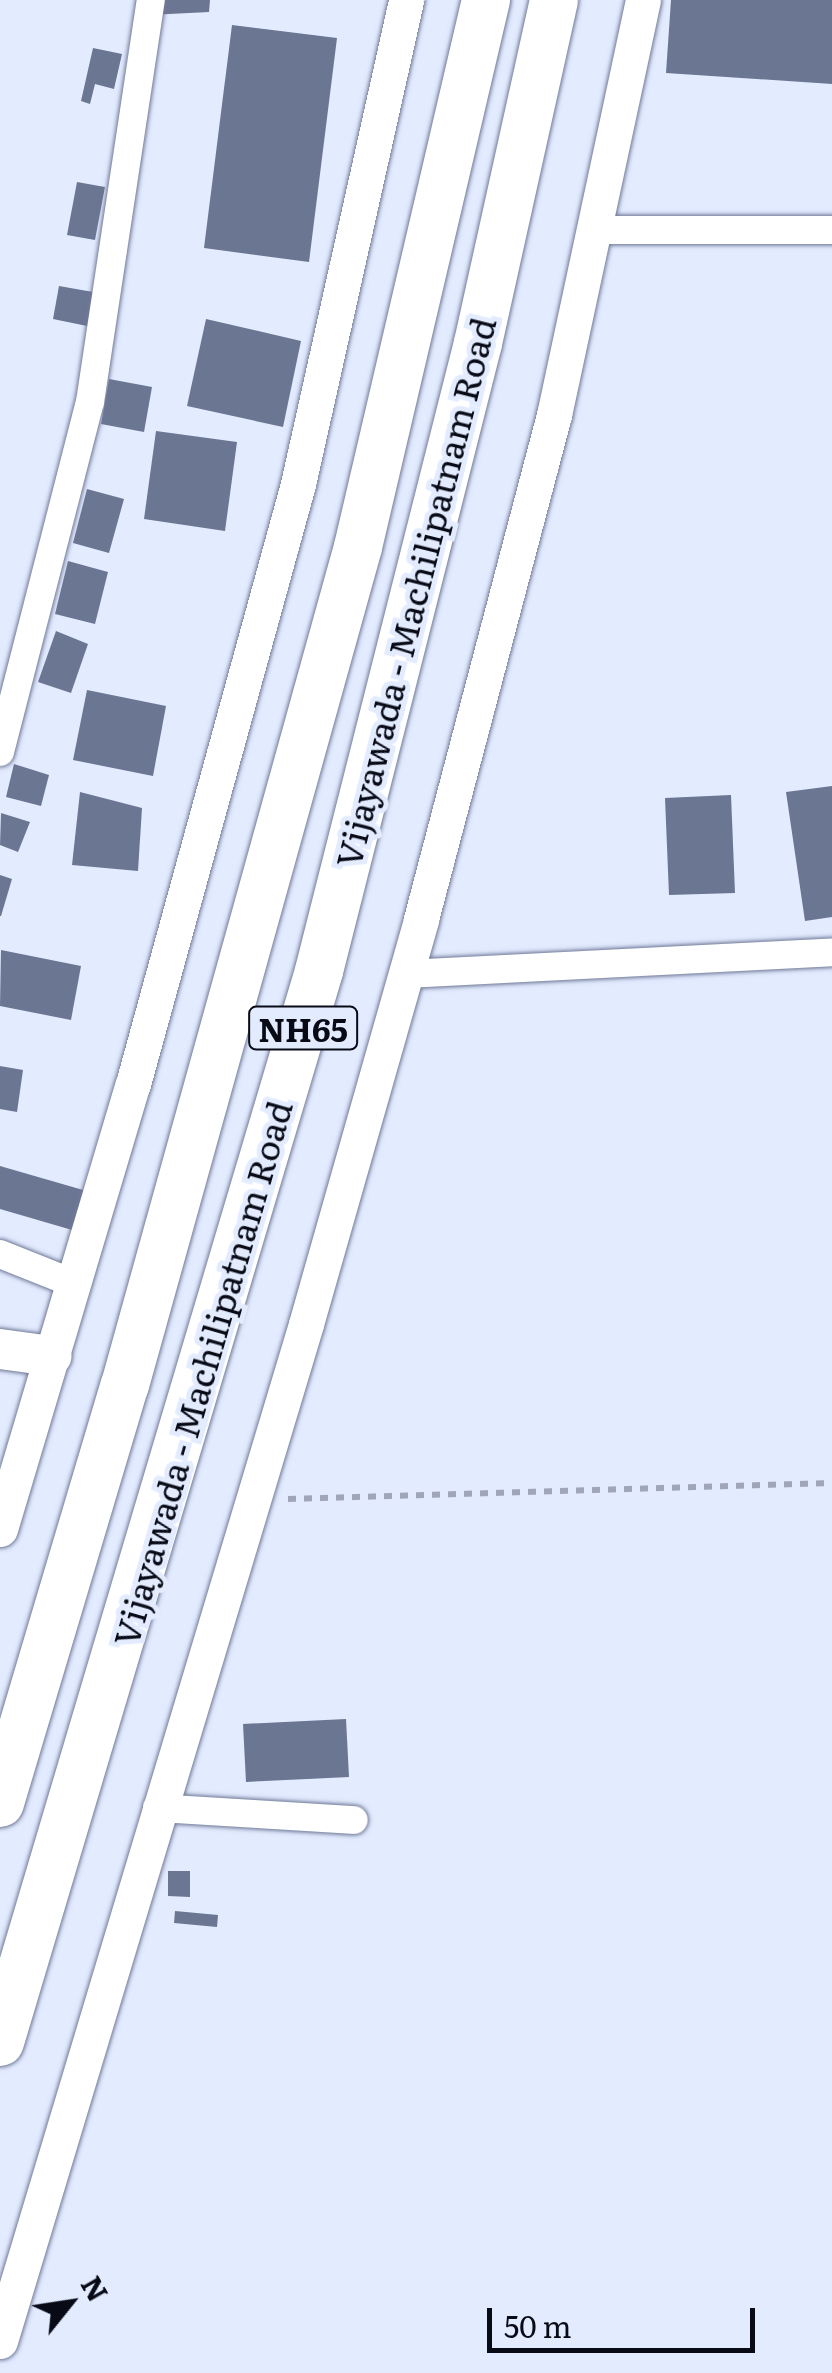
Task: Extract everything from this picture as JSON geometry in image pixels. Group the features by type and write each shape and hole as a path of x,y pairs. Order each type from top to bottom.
{"highway":[{"name":"Vijayawada - Machilipatnam Road","path":"0,1802 125,1386 358,547 486,0"},
{"name":"Vijayawada - Machilipatnam Road","path":"0,2042 320,971 478,344 554,0"}],"main road":[{"path":"0,1349 52,1356"}],"street":[{"path":"0,752 90,402 152,0"},
{"path":"0,1529 75,1284 298,484 406,0"},
{"path":"0,2341 405,974 554,415 643,0"},
{"path":"595,230 832,230"},
{"path":"405,974 832,952"},
{"path":"0,1254 75,1284"},
{"path":"157,1808 354,1820"}],"path":[{"path":"252,1500 832,1483"}],"building":[{"path":"151,0 210,0 209,12 149,15"},
{"path":"671,0 832,0 832,84 666,73"},
{"path":"232,25 337,38 309,262 204,248"},
{"path":"93,48 122,54 114,89 95,84 90,104 81,101"},
{"path":"77,182 105,187 95,240 67,235"},
{"path":"59,286 93,292 87,326 53,319"},
{"path":"206,319 301,341 283,427 187,406"},
{"path":"109,379 152,387 144,432 101,424"},
{"path":"156,431 237,442 225,531 144,519"},
{"path":"87,489 124,499 109,553 73,543"},
{"path":"68,561 108,572 95,624 55,614"},
{"path":"56,631 88,644 71,693 38,682"},
{"path":"87,690 166,706 153,776 73,760"},
{"path":"14,764 49,775 41,806 6,797"},
{"path":"832,786 832,917 805,921 786,792"},
{"path":"80,792 142,808 138,871 72,865"},
{"path":"731,795 735,893 669,895 665,798"},
{"path":"1,813 30,822 18,852 0,845"},
{"path":"0,875 12,879 1,916 0,916"},
{"path":"1,950 81,966 71,1020 0,1006"},
{"path":"0,1066 23,1070 17,1112 0,1109"},
{"path":"0,1166 90,1192 79,1232 0,1209"},
{"path":"346,1719 349,1777 246,1782 243,1724"},
{"path":"168,1871 190,1871 190,1897 168,1896"},
{"path":"175,1911 218,1915 217,1927 174,1923"}]}
